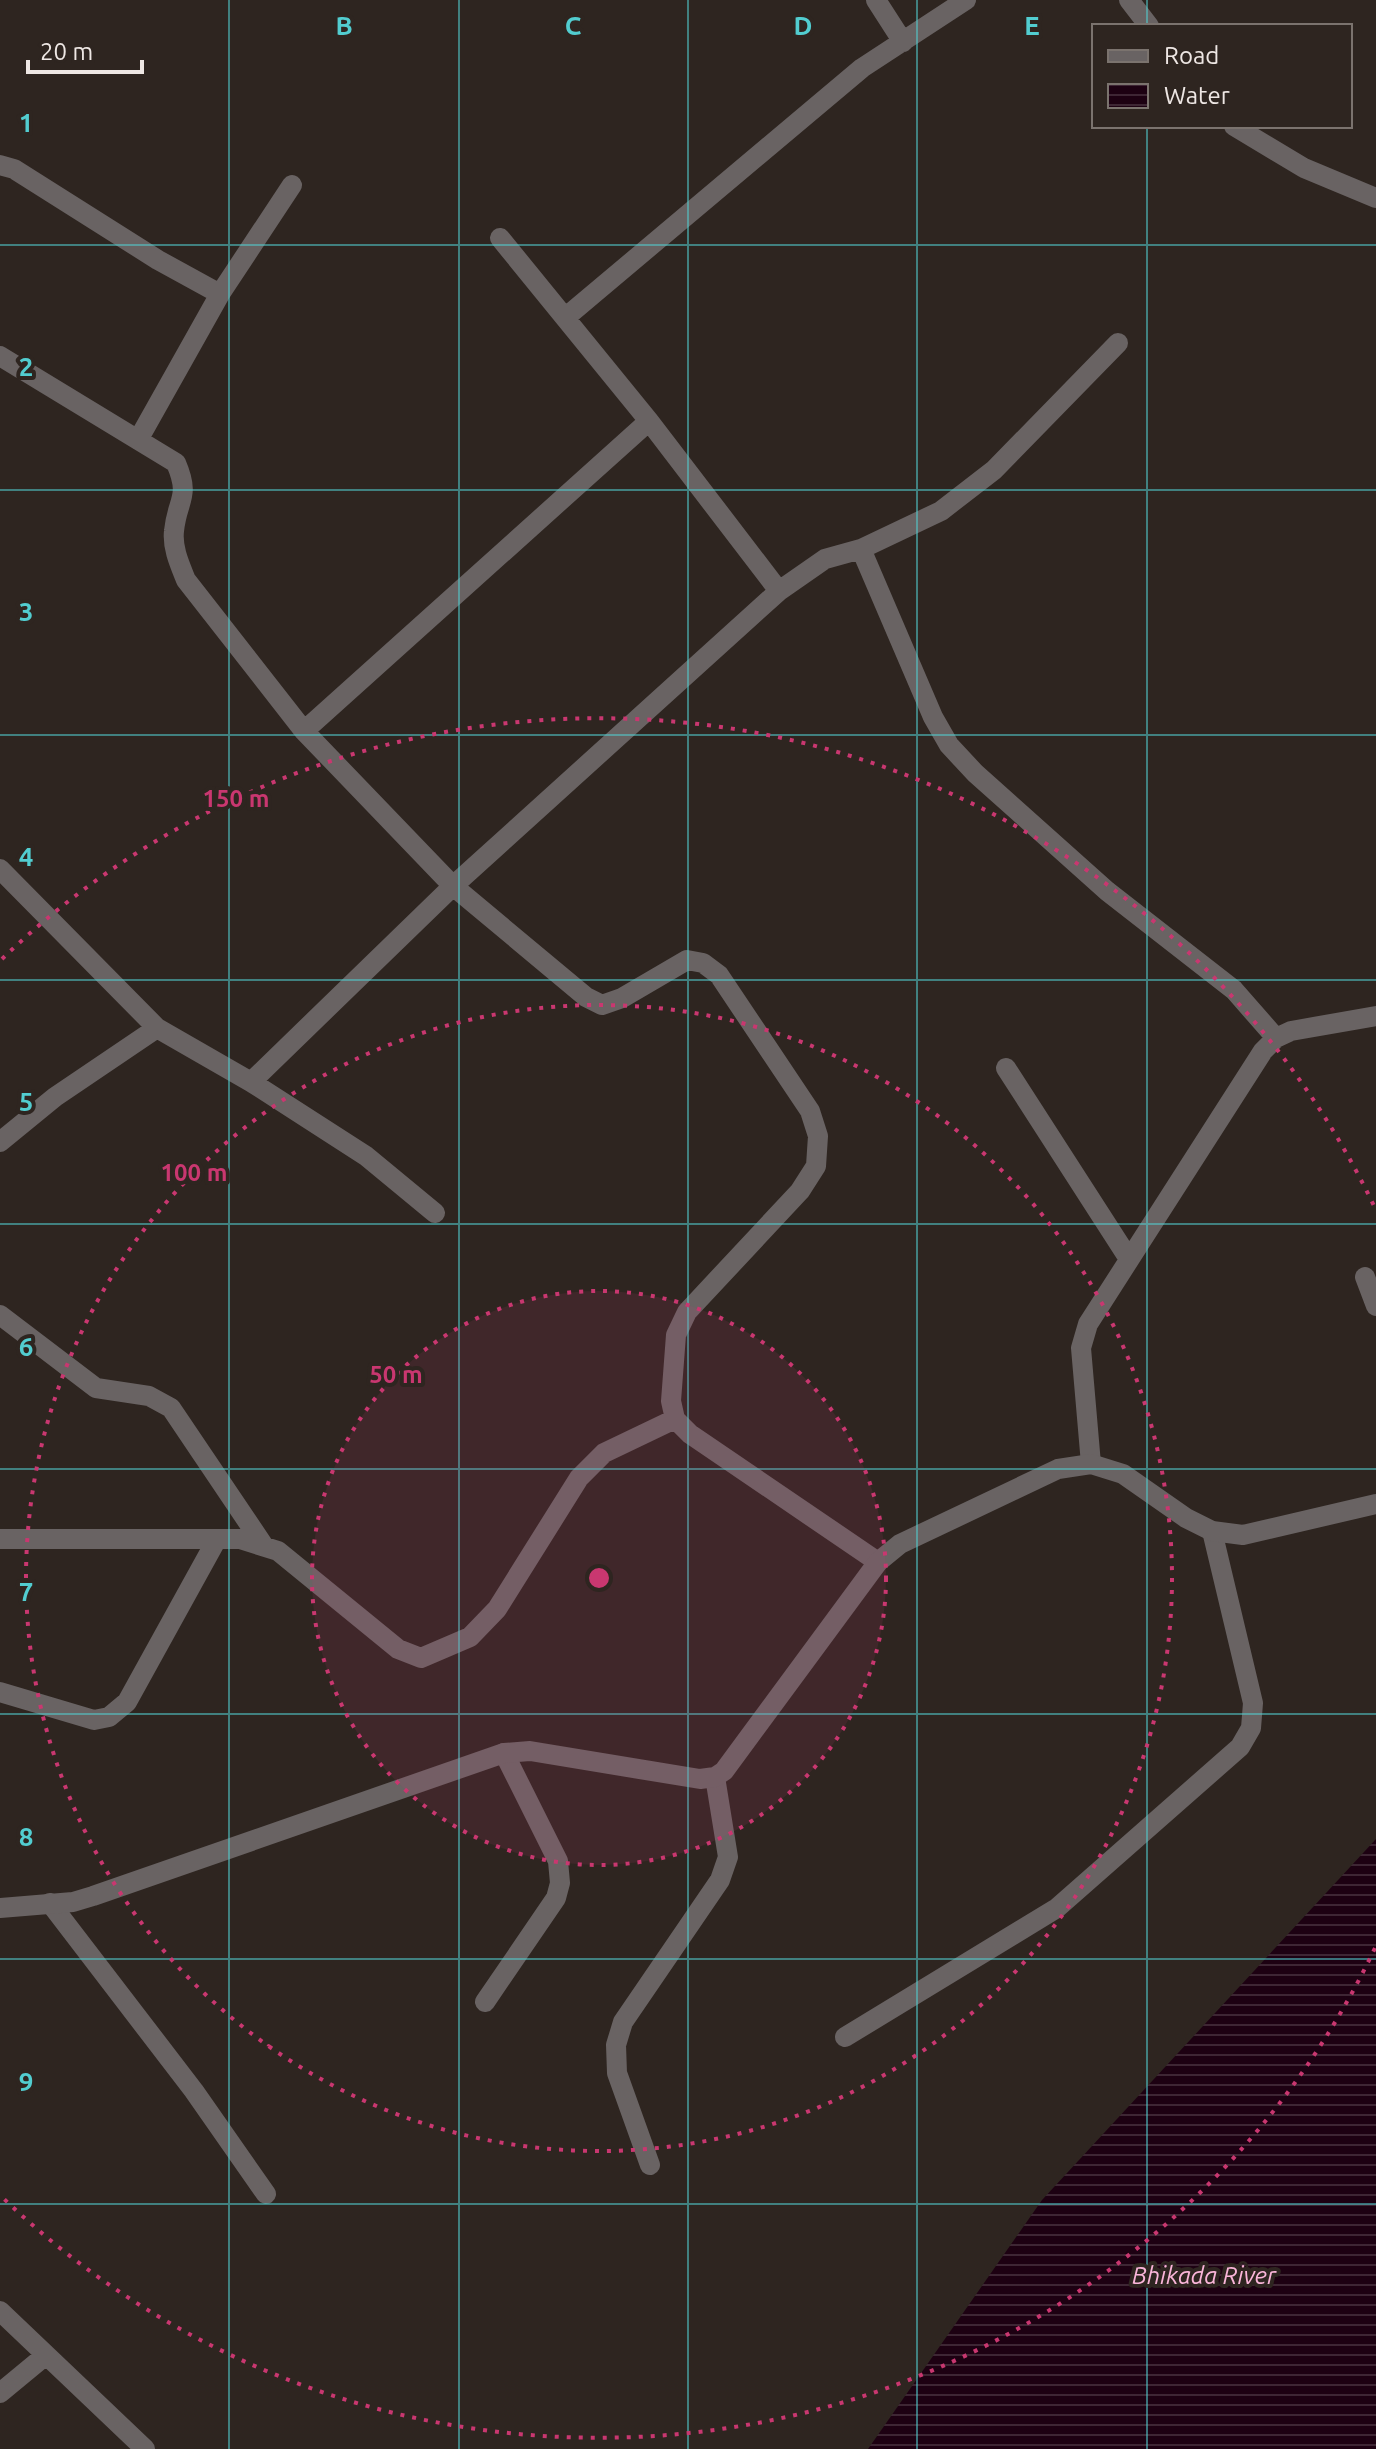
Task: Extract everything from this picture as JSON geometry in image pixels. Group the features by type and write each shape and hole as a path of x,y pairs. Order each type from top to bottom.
{"street":[{"path":"876,0 903,42"},
{"path":"566,317 862,68 966,0"},
{"path":"1129,0 1147,24"},
{"path":"1236,128 1304,168 1376,198"},
{"path":"0,165 14,169 158,260 220,294"},
{"path":"138,440 220,294 292,185"},
{"path":"500,238 649,421 779,591"},
{"path":"251,1082 453,886 779,591 825,559 861,549 941,511 994,470 1118,343"},
{"path":"0,356 176,463 183,479 184,495 174,531 178,559 186,580 304,731 453,886 586,997 602,1005 622,998 687,960 703,963 719,975 810,1111 818,1136 816,1166 800,1191 687,1312 676,1335 671,1401 675,1419 690,1434 878,1562"},
{"path":"304,731 649,421"},
{"path":"861,549 933,717 949,745 975,773 1107,891 1234,990 1276,1038"},
{"path":"0,869 157,1028 251,1082 366,1156 435,1213"},
{"path":"1091,1464 1081,1348 1088,1324 1129,1259 1263,1051 1276,1038 1291,1031 1376,1016"},
{"path":"0,1142 55,1097 157,1028"},
{"path":"1006,1068 1129,1259"},
{"path":"1365,1277 1376,1306"},
{"path":"0,1315 96,1388 149,1396 171,1408 264,1546"},
{"path":"0,1539 240,1539 278,1551 398,1649 421,1658 470,1637 497,1609 579,1478 604,1453 675,1419"},
{"path":"0,1908 73,1902 93,1896 504,1753 530,1751 700,1779 715,1777 724,1771 878,1562 900,1544 1058,1469 1091,1464 1123,1474 1186,1518 1212,1531 1243,1535 1376,1504"},
{"path":"845,2037 1057,1908 1240,1747 1251,1728 1253,1703 1212,1531"},
{"path":"0,1692 94,1720 109,1717 127,1702 217,1539"},
{"path":"485,2002 556,1898 560,1883 558,1861 504,1753"},
{"path":"650,2165 617,2073 616,2045 623,2022 720,1880 728,1857 715,1777"},
{"path":"50,1903 194,2091 266,2194"},
{"path":"0,2311 145,2449"},
{"path":"0,2393 46,2355"}],"water":[{"name":"Bhikada River","path":"1376,1839 1376,2449 868,2449 1042,2200"}]}
